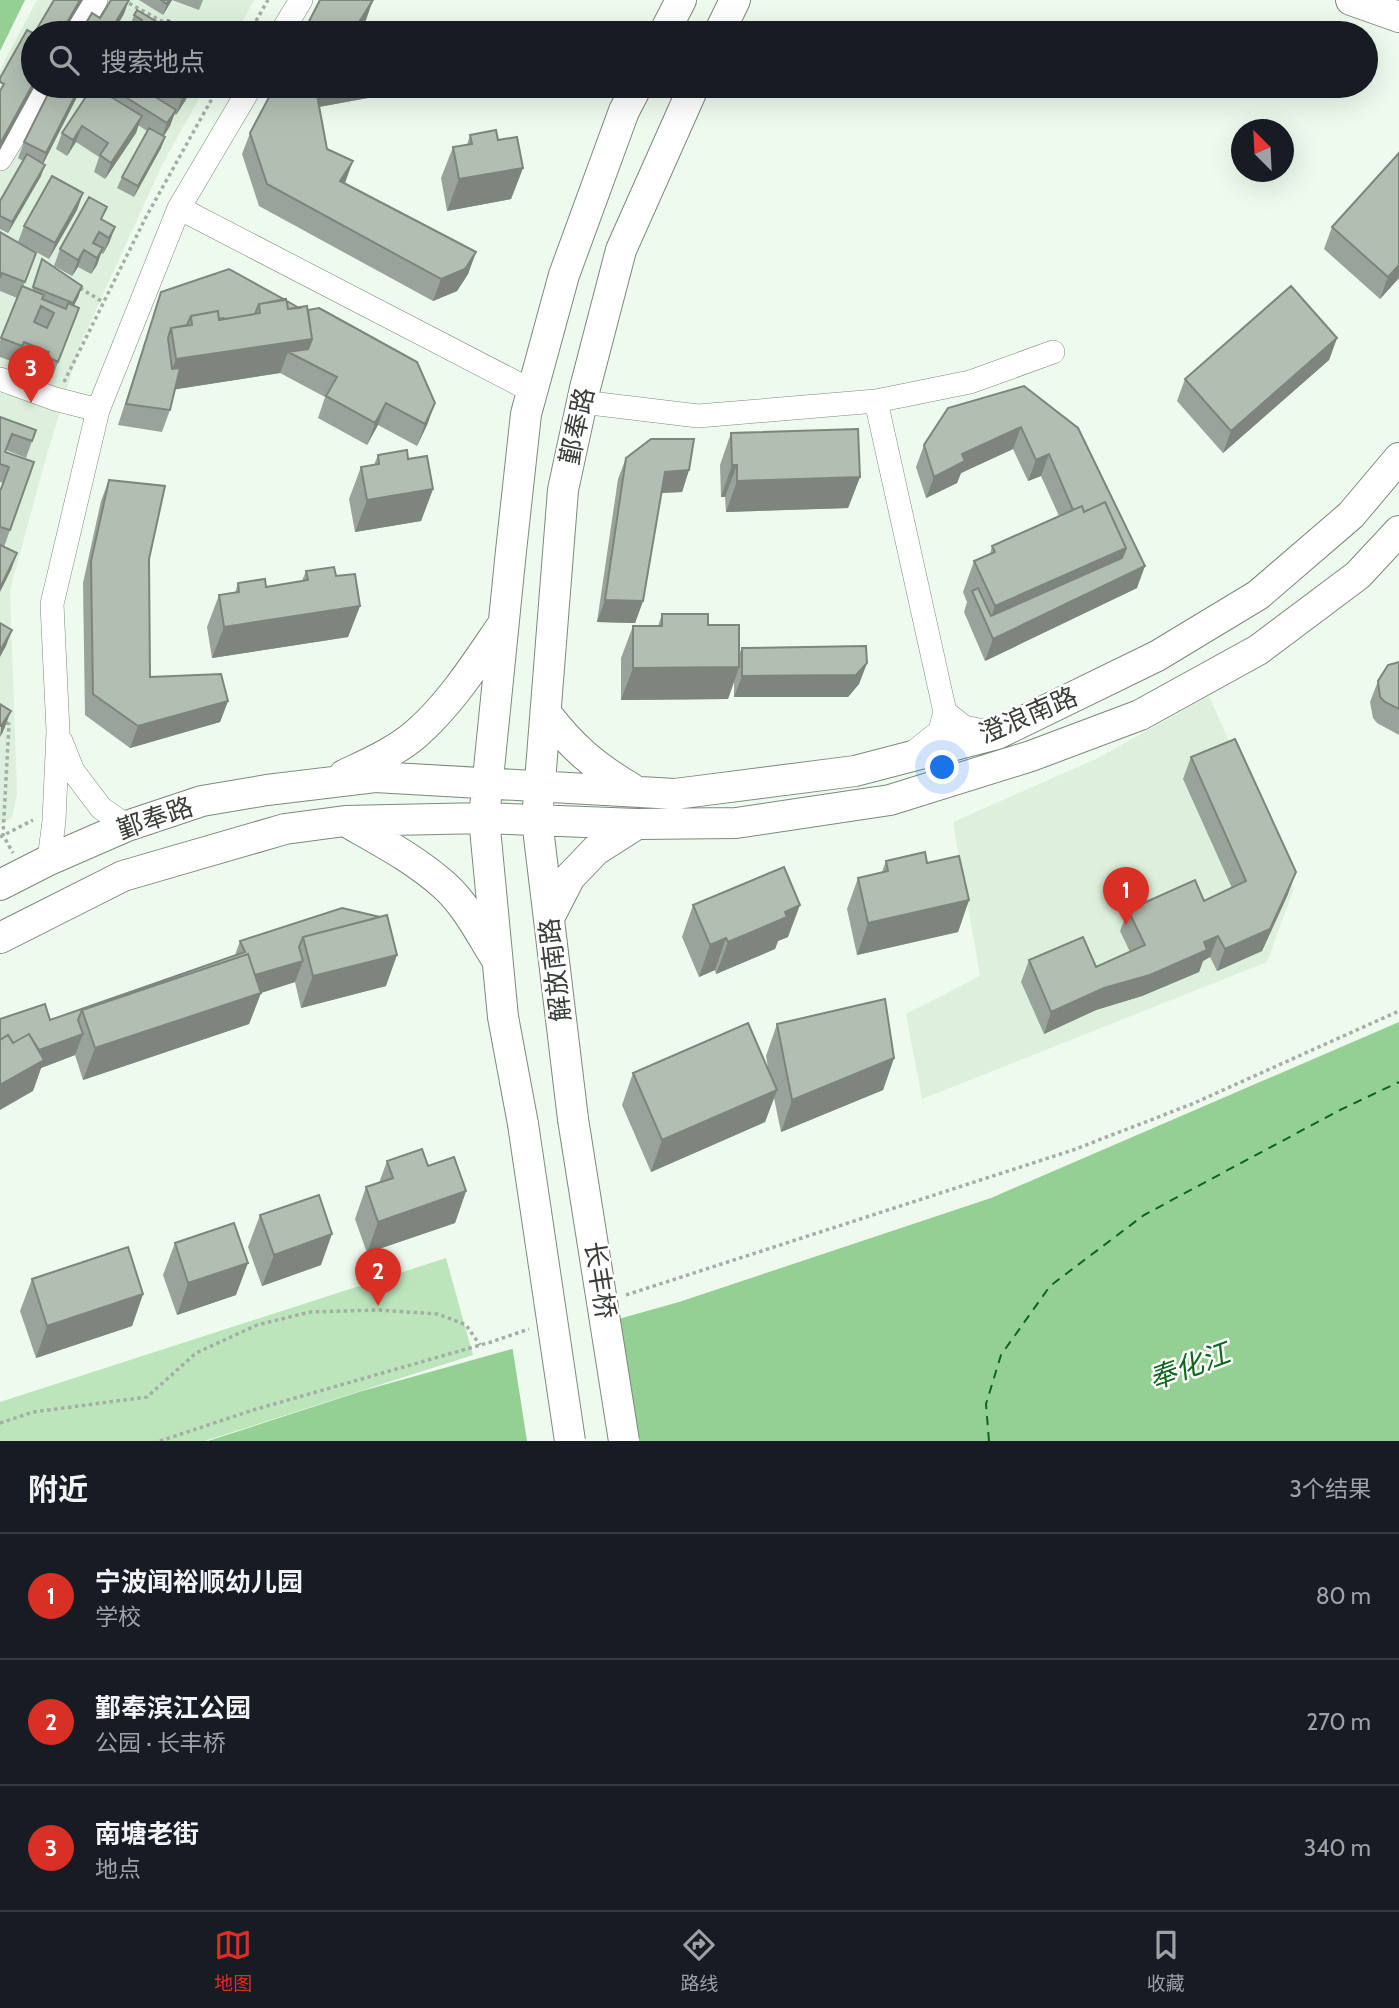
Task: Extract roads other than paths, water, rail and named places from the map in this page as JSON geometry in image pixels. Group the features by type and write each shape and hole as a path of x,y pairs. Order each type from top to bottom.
{"main road":[{"path":"670,21 681,0"},
{"path":"725,21 735,0"},
{"path":"1351,0 1399,17"},
{"name":"鄞奉路","path":"484,818 526,414 564,275 631,98"},
{"name":"鄞奉路","path":"0,938 122,876 285,829 345,821 484,818 537,820 563,490 582,402 621,250 689,98"},
{"name":"澄浪南路","path":"540,785 675,794 855,771 997,734 1157,656 1258,595 1351,515 1399,458"},
{"name":"澄浪南路","path":"537,820 637,824 737,822 890,800 1031,756 1128,719 1258,650 1358,575 1399,531"},
{"path":"332,781 387,754 415,735 459,689 503,624"},
{"path":"546,713 563,736 597,768 637,791"},
{"name":"鄞奉路","path":"0,886 49,860 127,826 202,801 332,781 375,778 540,785"},
{"name":"长丰桥","path":"484,818 503,1017 523,1124 570,1441"},
{"name":"解放南路","path":"537,820 573,1119"},
{"path":"345,821 410,858 446,887 463,907 497,960"},
{"path":"549,918 570,877 596,850 637,824"},
{"name":"长丰桥","path":"573,1119 624,1441"}],"street":[{"path":"83,21 96,0"},
{"path":"289,21 301,0"},
{"path":"0,159 38,98"},
{"path":"49,860 54,821 58,731 52,604 97,410 179,208 244,98"},
{"path":"179,208 533,391"},
{"path":"582,402 698,416 876,401 970,382 1054,352"},
{"path":"1,384 97,410"},
{"path":"876,401 945,712 940,731 907,757"},
{"path":"945,712 964,727 997,734"},
{"path":"58,731 73,771 101,808 127,826"}],"water":[{"path":"0,0 25,0 0,51"},
{"name":"奉化江","path":"1399,1022 1399,1441 208,1441 362,1391 679,1302 991,1198"}],"place":[{"name":"南塘老街","path":"31,403"},
{"name":"宁波闻裕顺幼儿园","path":"1126,925"},
{"name":"鄞奉滨江公园","path":"378,1306"}]}
